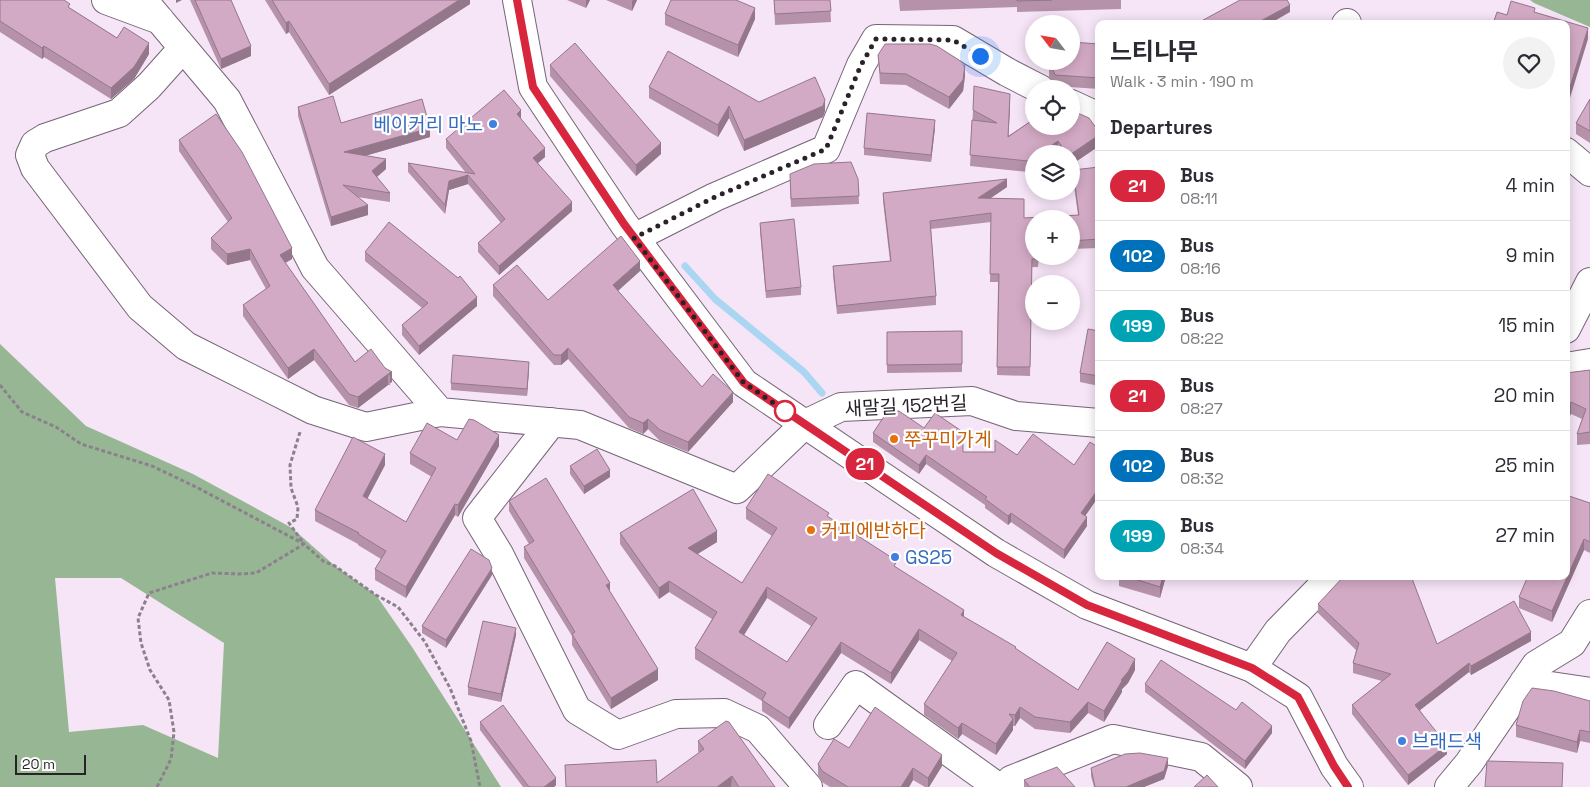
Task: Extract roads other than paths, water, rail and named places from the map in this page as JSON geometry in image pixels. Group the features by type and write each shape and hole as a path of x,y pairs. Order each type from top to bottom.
{"street":[{"path":"106,0 152,10 227,100 315,268 440,412"},
{"path":"517,0 533,87 634,238 744,383 996,553 1087,605 1252,668 1298,697 1334,780"},
{"path":"634,238 715,197 826,149 861,65 876,39 953,40 1025,81"},
{"path":"184,48 149,86 119,113 45,138 36,144 30,154 35,168 140,307 186,346 313,410 366,427 440,412 552,422"},
{"path":"1080,108 1095,115"},
{"path":"1570,155 1590,172"},
{"path":"1570,321 1590,282"},
{"path":"1570,366 1590,363"},
{"name":"새말길 152번길","path":"552,422 580,425 737,489 805,424 842,407 972,401 1016,416 1095,423"},
{"path":"552,422 477,518 499,554 577,710 618,735 676,714 724,713 758,728 808,787"},
{"path":"1252,668 1278,631 1328,580"},
{"path":"1449,787 1469,763 1536,665 1572,643 1590,614"},
{"path":"1524,682 1590,692"},
{"path":"828,725 856,686 998,787"},
{"path":"1004,787 1010,780 1113,739 1201,758 1238,787"}],"waterway":[{"path":"685,266 715,299 804,372 822,393"}],"place":[{"name":"베이커리 마노","path":"493,124"},
{"name":"쭈꾸미가게","path":"894,439"},
{"name":"커피에반하다","path":"811,530"},
{"name":"GS25","path":"895,557"},
{"name":"브래드색","path":"1402,741"}]}
